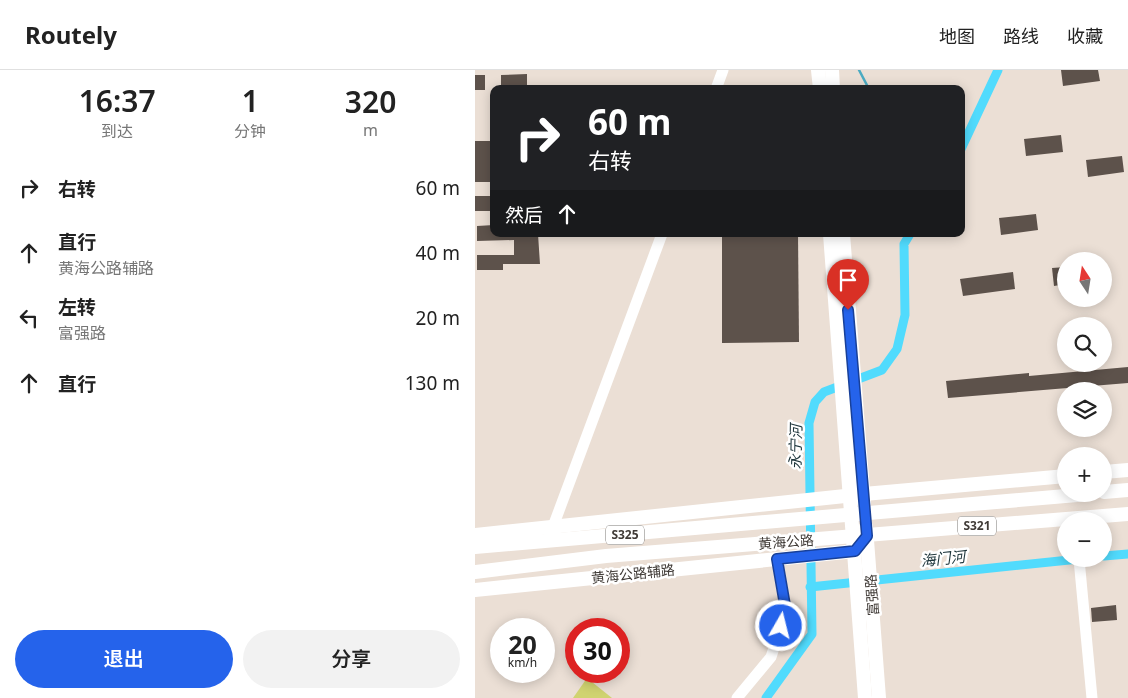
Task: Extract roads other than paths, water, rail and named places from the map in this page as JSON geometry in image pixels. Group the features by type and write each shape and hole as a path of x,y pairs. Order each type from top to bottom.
{"main road":[{"path":"819,70 820,85"},
{"path":"832,70 833,85"},
{"path":"830,237 844,350"},
{"path":"843,237 844,350"},
{"name":"富强路","path":"844,350 861,536 860,559 879,698"},
{"path":"1112,471 1128,470"},
{"path":"475,535 551,534 771,504 1057,477"},
{"path":"1112,491 1128,490"},
{"name":"黄海公路","path":"475,547 551,534 859,515 1057,497"},
{"name":"黄海公路","path":"1112,516 1128,514"},
{"name":"黄海公路","path":"475,572 606,556 1057,521"},
{"name":"黄海公路辅路","path":"475,590 827,554 860,559"},
{"name":"富强路","path":"865,599 865,698"}],"street":[{"path":"717,85 723,70"},
{"path":"551,534 661,237"},
{"path":"737,698 771,657 786,611 777,559"},
{"path":"1080,567 1092,698"}],"waterway":[{"path":"859,70 867,85"},
{"name":"永宁河","path":"965,140 998,70"},
{"name":"永宁河","path":"766,698 812,634 809,423 815,402 824,392 882,370 897,349 905,315 904,244 908,237"},
{"name":"海门河","path":"1112,555 1128,554"},
{"name":"海门河","path":"810,587 1057,561"}]}
